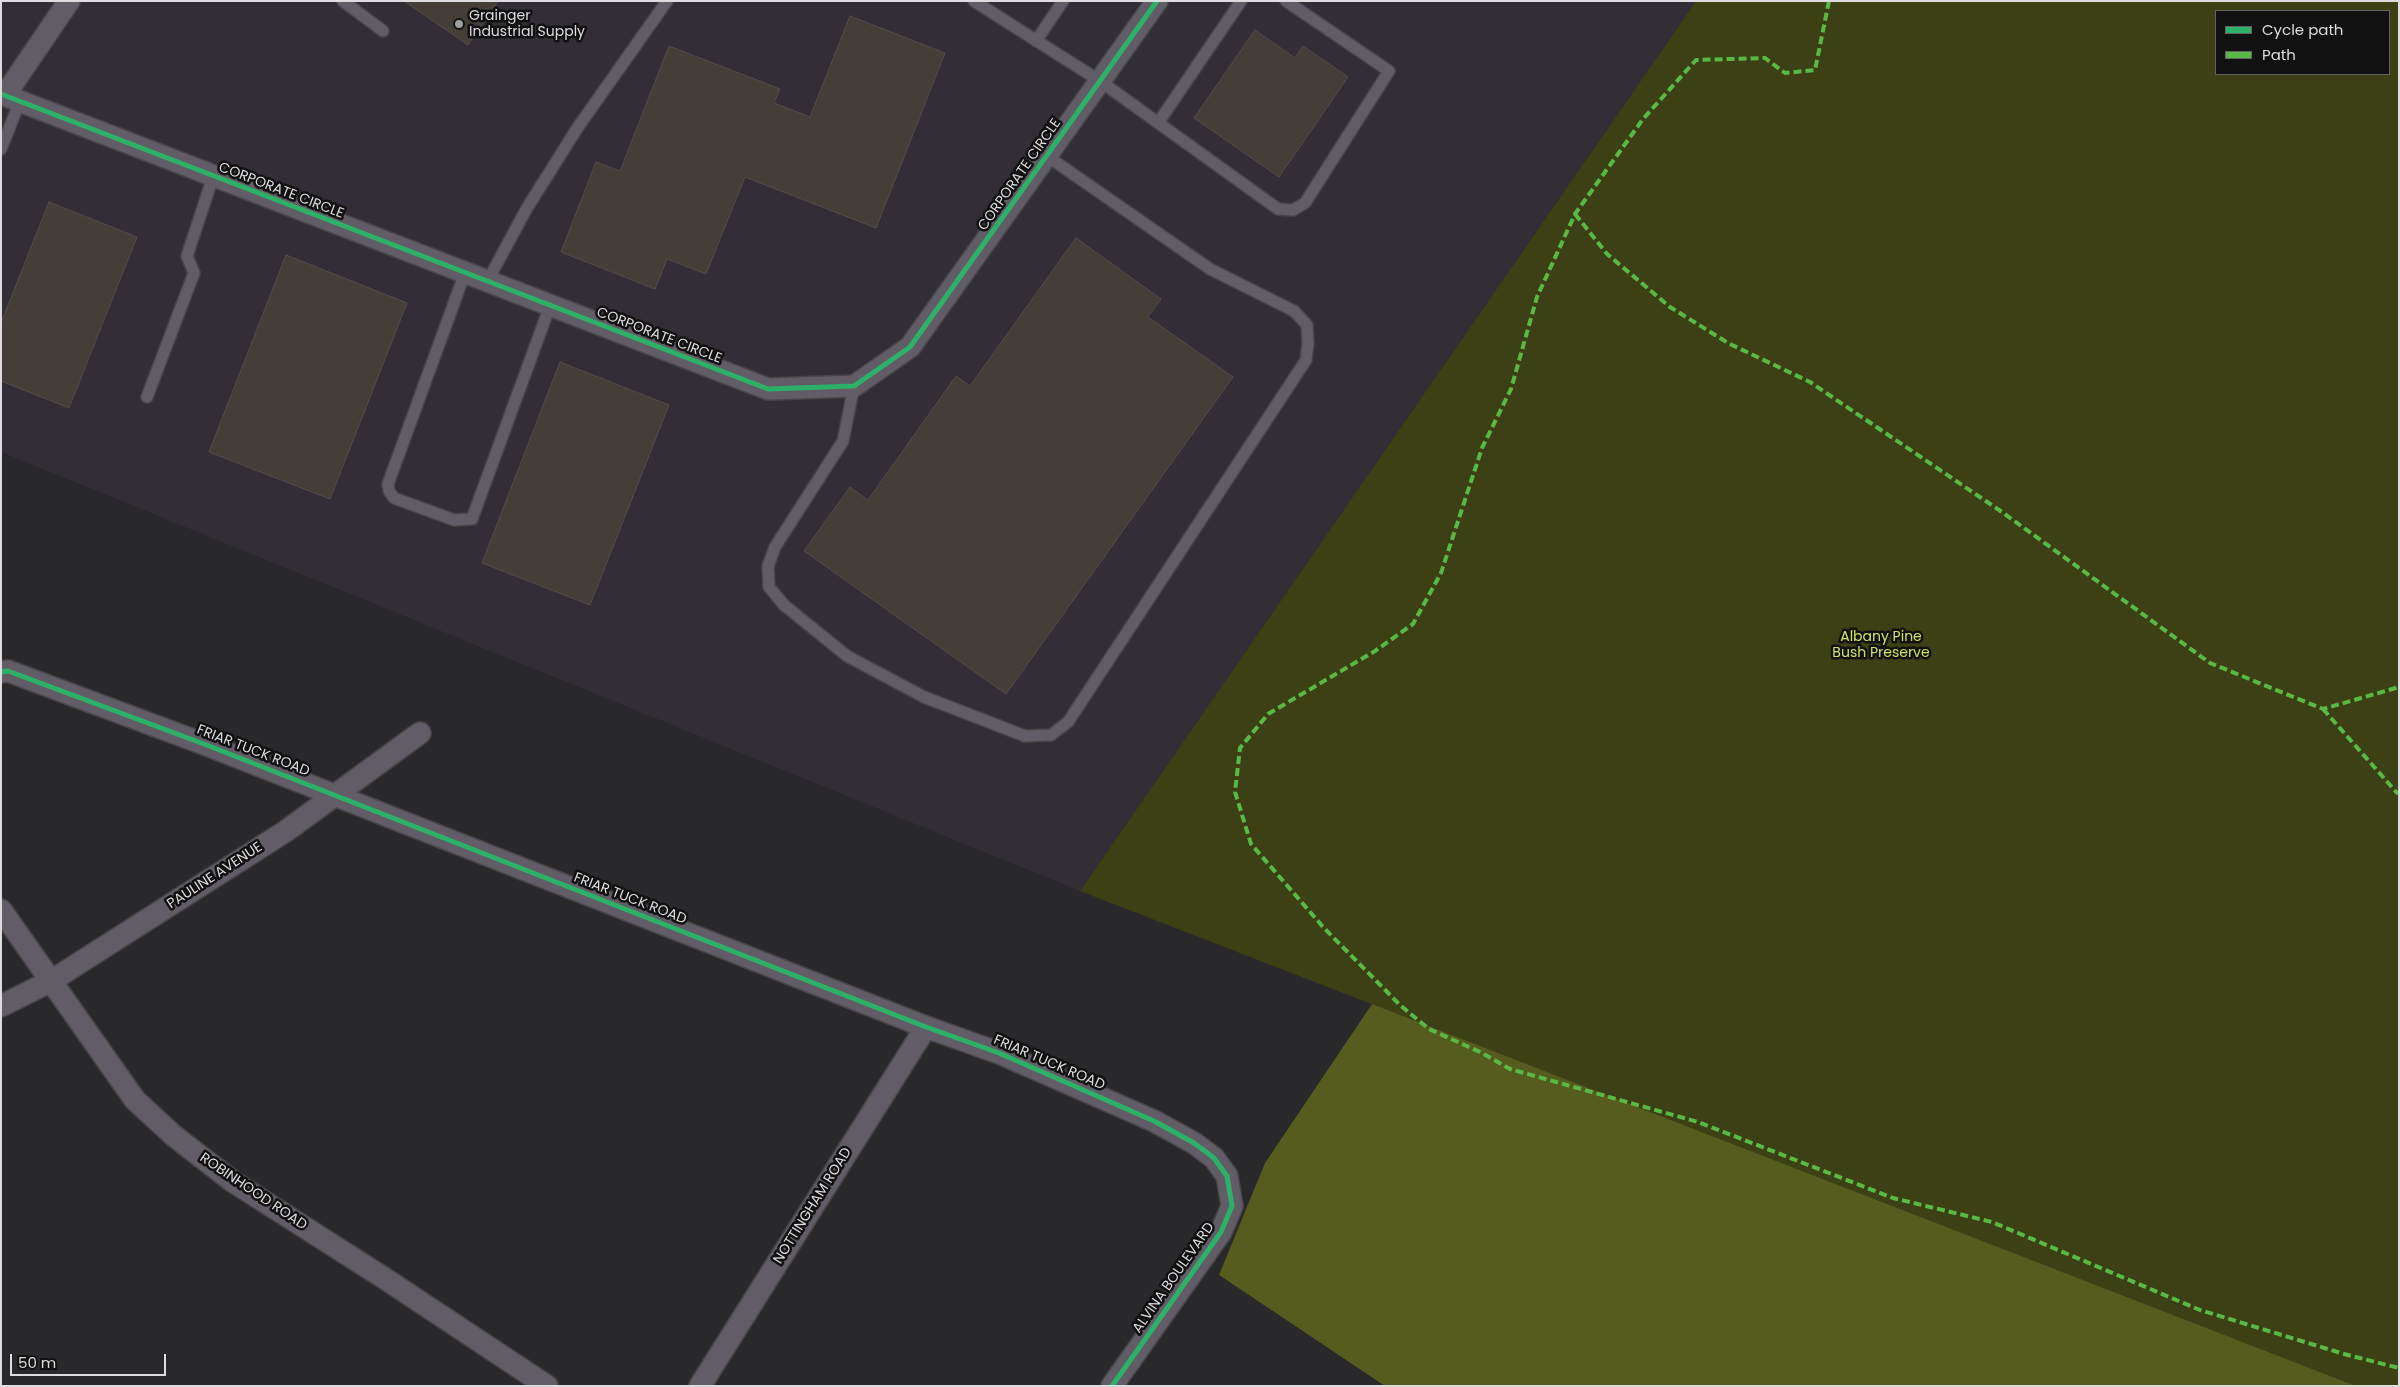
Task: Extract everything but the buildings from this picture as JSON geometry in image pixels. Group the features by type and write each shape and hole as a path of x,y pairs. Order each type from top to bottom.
{"street":[{"path":"8,97 69,1"},
{"name":"CORPORATE CIRCLE","path":"8,97 768,390 854,386 910,347 1157,1"},
{"name":"FRIAR TUCK ROAD","path":"5,671 204,744 999,1053 1154,1121 1194,1143 1214,1158 1227,1176"},
{"name":"PAULINE AVENUE","path":"1,1006 50,981 286,831 420,733"},
{"name":"ROBINHOOD ROAD","path":"1,910 135,1100 173,1135 232,1181 384,1278 547,1386"},
{"name":"NOTTINGHAM ROAD","path":"700,1386 926,1026"},
{"name":"ALVINA BOULEVARD","path":"1119,1383 1221,1232 1232,1206 1227,1176"}],"lane":[{"path":"343,1 383,31"},
{"path":"487,282 527,208 573,135 667,1"},
{"path":"974,1 1100,81 1278,210 1293,210 1305,203 1389,70 1286,1"},
{"path":"1036,41 1063,1"},
{"path":"1158,123 1241,1"},
{"path":"1,149 8,97"},
{"path":"854,386 843,441 775,547 768,566 769,587 784,605 847,656 924,697 1025,736 1051,735 1068,722 1306,360 1308,343 1307,325 1294,312 1210,269 1047,156"},
{"path":"147,397 194,273 187,256 213,177"},
{"path":"465,273 388,484 389,491 394,498 454,520 472,519 550,306"}],"shaded area":[{"path":"1,1 1696,1 1080,891 1,452"}],"green space":[{"name":"Albany Pine Bush Preserve","path":"1696,1 2399,1 2399,1386 2356,1386 1080,891"},
{"path":"1372,1004 2356,1386 1385,1386 1219,1275 1265,1163"}],"marked path":[{"path":"1829,1 1815,70 1785,73 1765,58 1696,60 1643,119 1575,214 1537,297 1511,389 1482,448 1441,573 1413,624 1375,651 1268,714 1240,748 1235,792 1251,844 1324,928 1401,1006 1429,1029 1480,1052 1510,1069 1698,1122 1893,1198 1992,1222 2200,1310 2344,1354 2399,1368"},
{"path":"1575,214 1607,254 1670,307 1728,343 1810,382 2002,512 2210,663 2323,709 2399,687"},
{"path":"2323,709 2398,794"}],"cycle path":[{"path":"1,94 768,389 854,386 910,347 1157,1"},
{"path":"1,672 8,671 204,744 926,1027 999,1053 1154,1121 1194,1143 1214,1158 1227,1176 1232,1206 1221,1232 1112,1386"}],"place":[{"name":"Grainger Industrial Supply","path":"459,24"}]}
